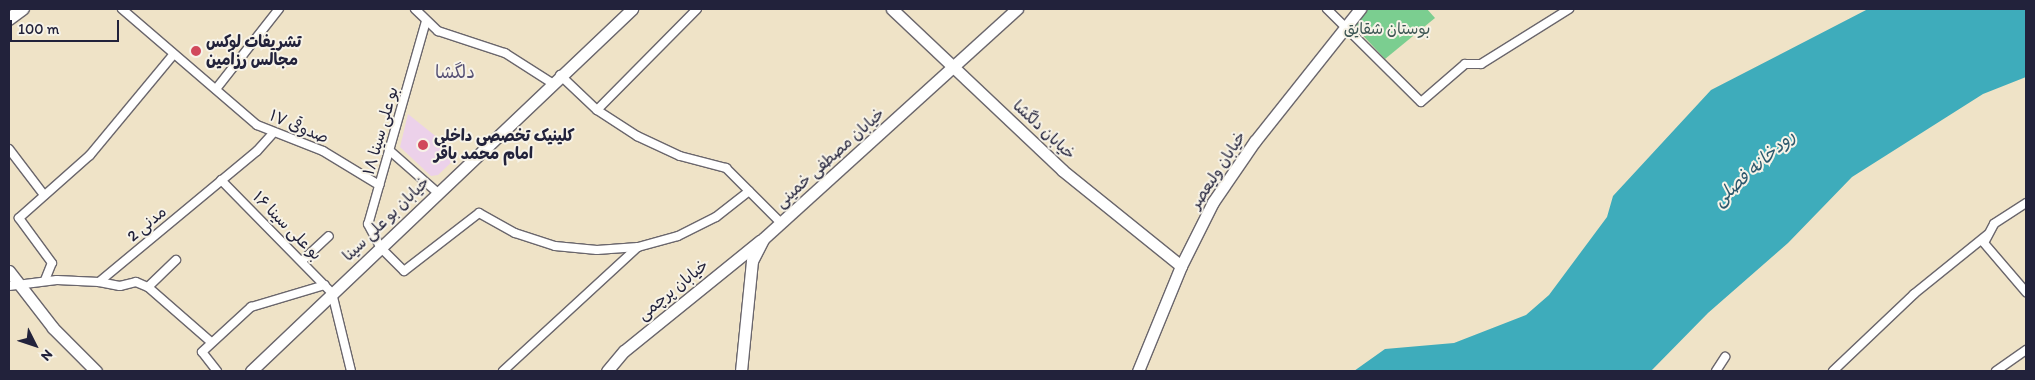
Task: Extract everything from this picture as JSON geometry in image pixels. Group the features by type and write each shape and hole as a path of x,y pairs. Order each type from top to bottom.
{"street":[{"name":"صدوقی ۱۷","path":"122,9 257,125 322,151 379,185"},
{"path":"216,89 279,9"},
{"path":"415,9 438,31 505,53 556,79 597,110 658,147 726,168 780,223"},
{"name":"خیابان بو علی سینا","path":"251,371 329,289 380,247 632,9"},
{"path":"597,110 697,9"},
{"name":"خیابان دلگشا","path":"892,9 1062,170 1181,266"},
{"name":"خیابان مصطفی خمینی","path":"741,371 752,261 763,239 954,69 1017,9"},
{"path":"1327,9 1421,102 1464,64 1481,64 1569,9"},
{"name":"خیابان ولیعصر","path":"1138,371 1181,266 1213,202 1255,141 1360,9"},
{"name":"بو علی سینا ۱۸","path":"426,21 368,224 380,247 404,271 479,213 515,233 555,246 596,250 638,247"},
{"path":"45,280 52,263 19,218 90,155 174,54"},
{"name":"مدنی 2","path":"99,282 256,151 273,133"},
{"path":"9,149 44,195"},
{"path":"390,150 437,192"},
{"name":"بو علی سینا ۱۶","path":"221,180 303,260 329,289"},
{"path":"503,371 638,247 678,236 701,224 749,191"},
{"path":"1833,371 1914,294 1987,234 1994,224 2026,203"},
{"path":"1987,234 1984,243 1992,256 2026,292"},
{"path":"303,260 329,236"},
{"name":"خیابان پرچمی","path":"607,371 624,351 763,239"},
{"path":"148,287 176,260"},
{"path":"9,271 14,284 53,328 96,371"},
{"path":"14,284 45,280 99,282 120,286 136,282 148,287 211,342"},
{"path":"213,370 202,352 251,307 329,289 351,371"},
{"path":"1996,371 2026,350"},
{"path":"1716,371 1725,357"}],"shaded area":[{"name":"کلینیک تخصصی داخلی امام محمد باقر","path":"408,114 459,155 438,175 431,176 400,147"}],"green space":[{"name":"بوستان شقایق","path":"1368,9 1427,9 1435,18 1385,59 1354,26"}],"water":[{"name":"رودخانه فصلی","path":"1868,9 2026,9 2026,77 1983,94 1852,177 1788,243 1708,313 1651,371 1354,371 1385,349 1454,343 1526,315 1549,295 1607,217 1613,196 1711,90"}],"place":[{"name":"تشریفات لوکس مجالس رزامین","path":"196,51"},
{"name":"کلینیک تخصصی داخلی امام محمد باقر","path":"423,145"}],"district":[{"name":"دلگشا","path":"455,72"}]}
